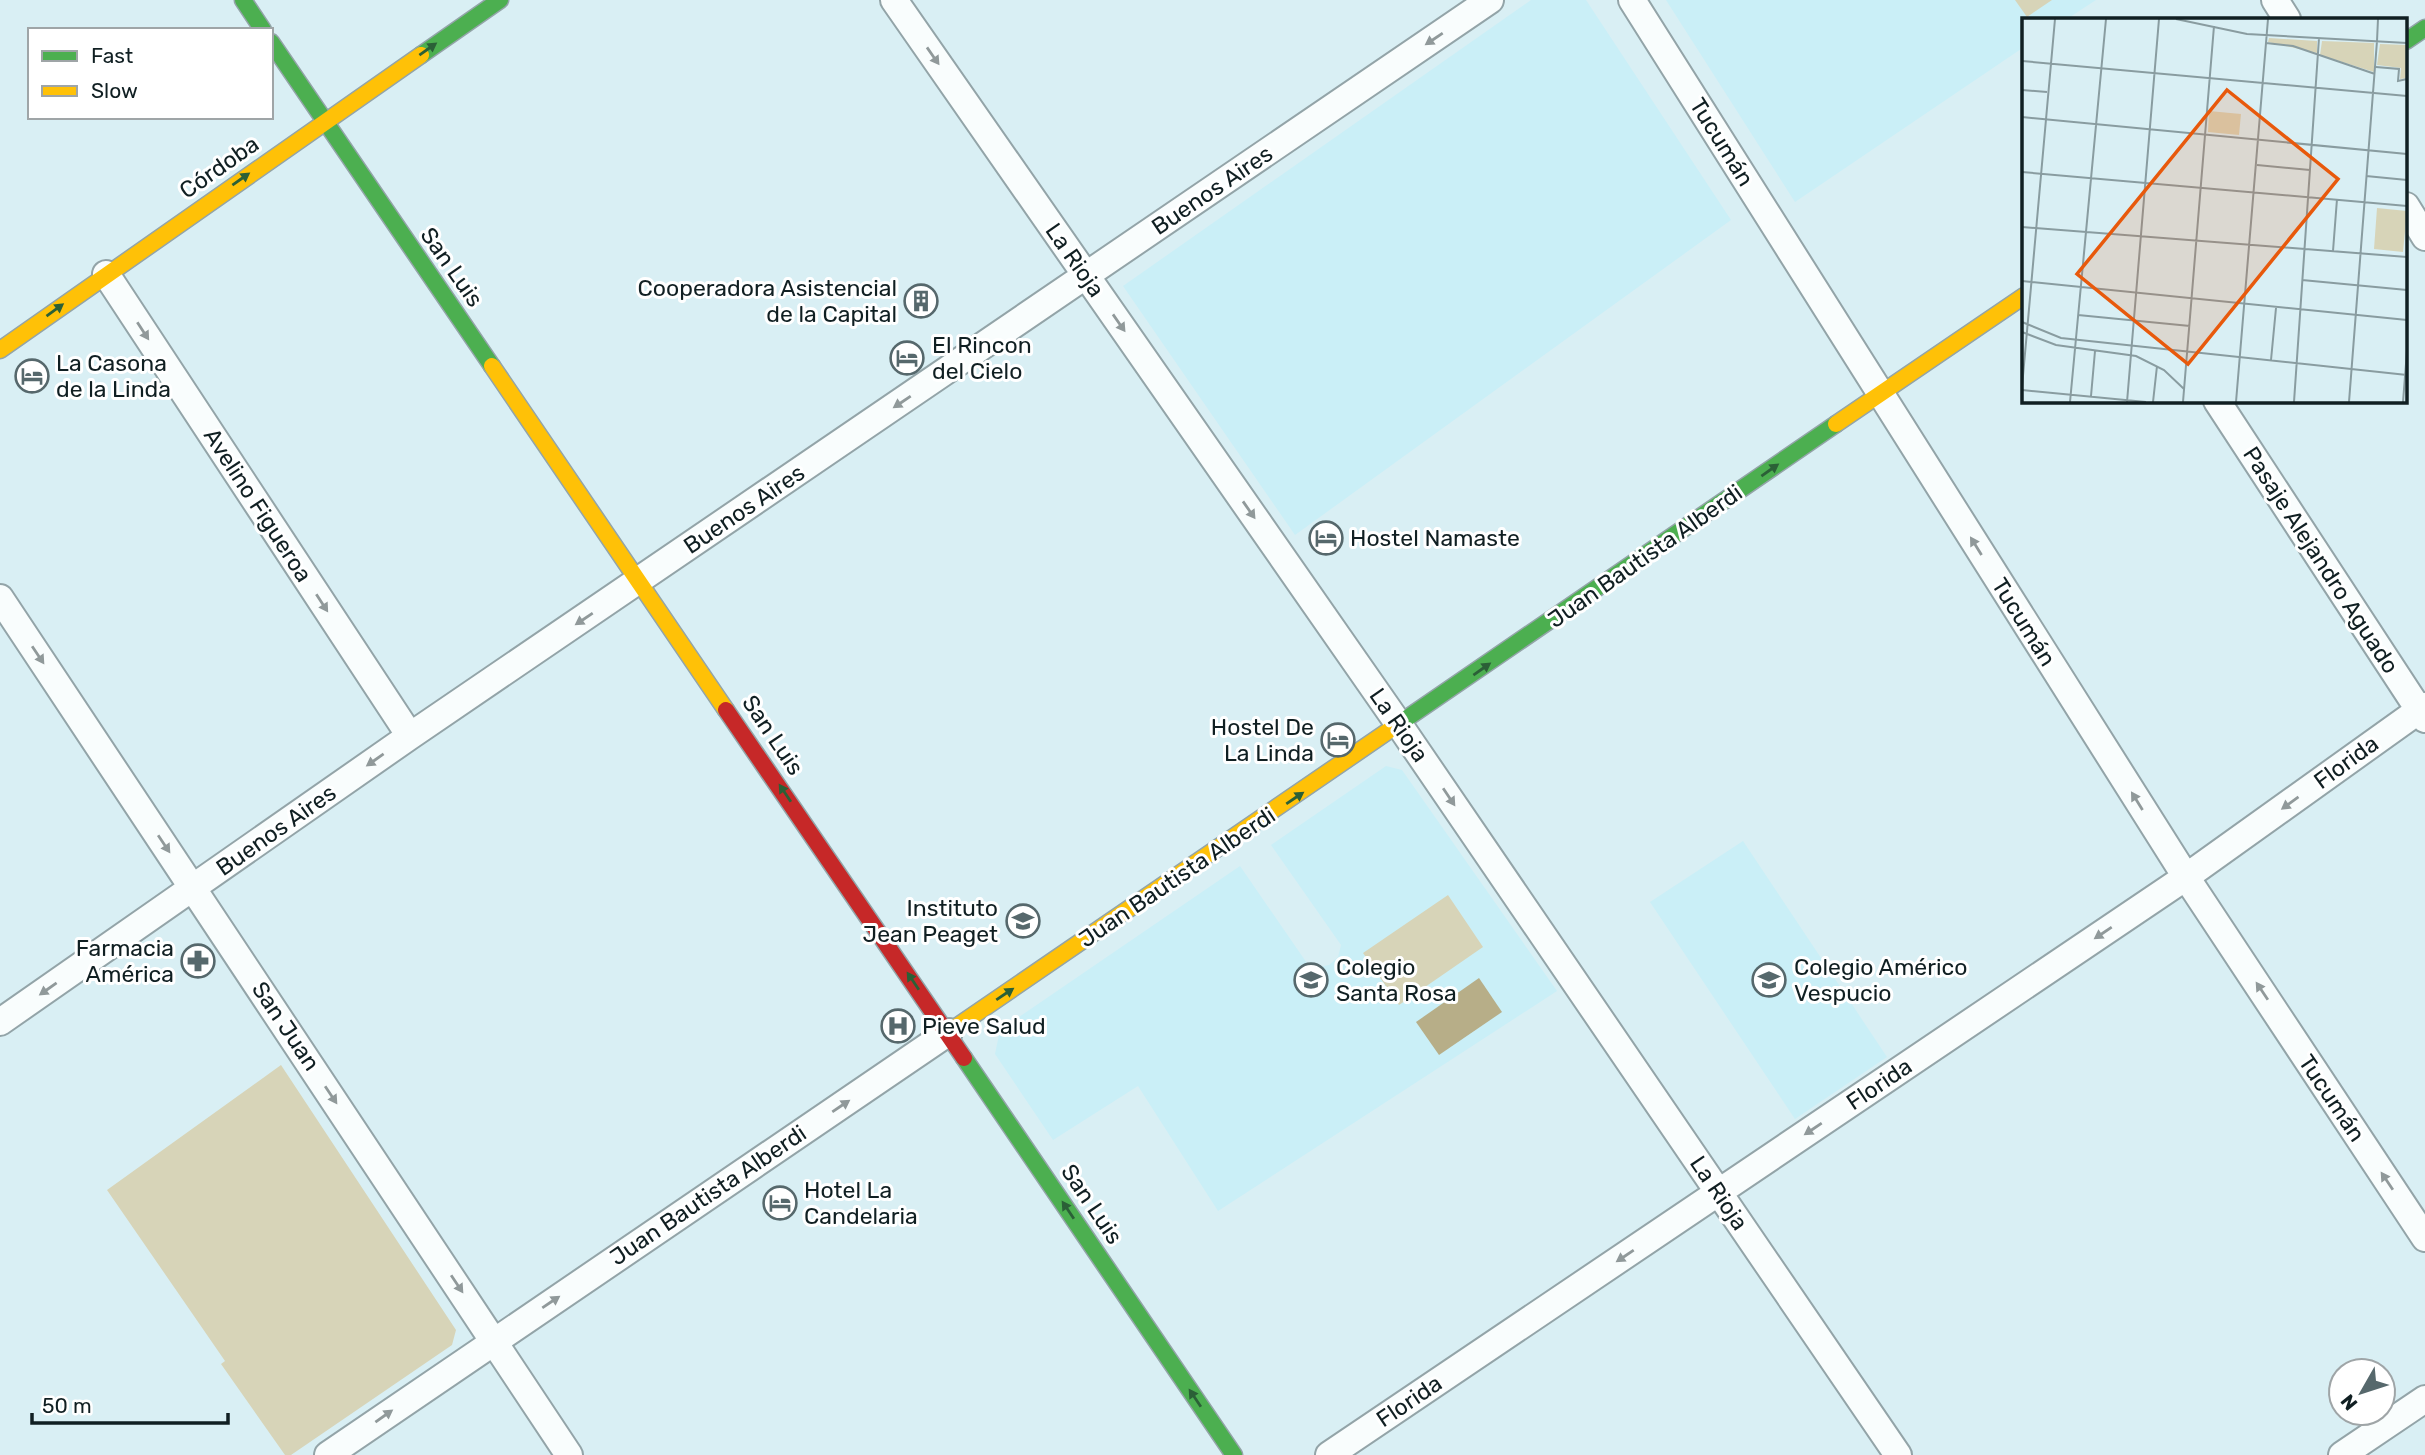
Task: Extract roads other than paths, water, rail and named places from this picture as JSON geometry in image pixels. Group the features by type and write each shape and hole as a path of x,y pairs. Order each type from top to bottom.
{"street":[{"path":"243,0 262,28"},
{"name":"Córdoba","path":"0,350 500,0"},
{"name":"La Rioja","path":"894,0 1400,726 1898,1455"},
{"name":"Buenos Aires","path":"0,1022 410,736 1490,0"},
{"name":"Tucumán","path":"1632,0 2186,877 2425,1238"},
{"path":"2274,0 2286,18"},
{"path":"2408,40 2425,27"},
{"name":"San Luis","path":"273,45 949,1032 1234,1455"},
{"path":"2408,209 2425,237"},
{"name":"Avelino Figueroa","path":"106,274 410,736"},
{"name":"Juan Bautista Alberdi","path":"328,1455 1400,726 2022,297"},
{"name":"Pasaje Alejandro Aguado","path":"2218,402 2423,712"},
{"name":"San Juan","path":"0,598 569,1455"},
{"name":"Florida","path":"1329,1455 2186,877 2423,712"},
{"path":"2342,1455 2425,1399"}],"place":[{"name":"Cooperadora Asistencial de la Capital","path":"921,301"},
{"name":"El Rincon del Cielo","path":"907,358"},
{"name":"La Casona de la Linda","path":"32,376"},
{"name":"Hostel Namaste","path":"1326,538"},
{"name":"Hostel De La Linda","path":"1338,740"},
{"name":"Instituto Jean Peaget","path":"1023,921"},
{"name":"Farmacia América","path":"198,961"},
{"name":"Colegio Santa Rosa","path":"1311,980"},
{"name":"Colegio Américo Vespucio","path":"1769,980"},
{"name":"Pieve Salud","path":"898,1026"},
{"name":"Hotel La Candelaria","path":"780,1203"}]}
